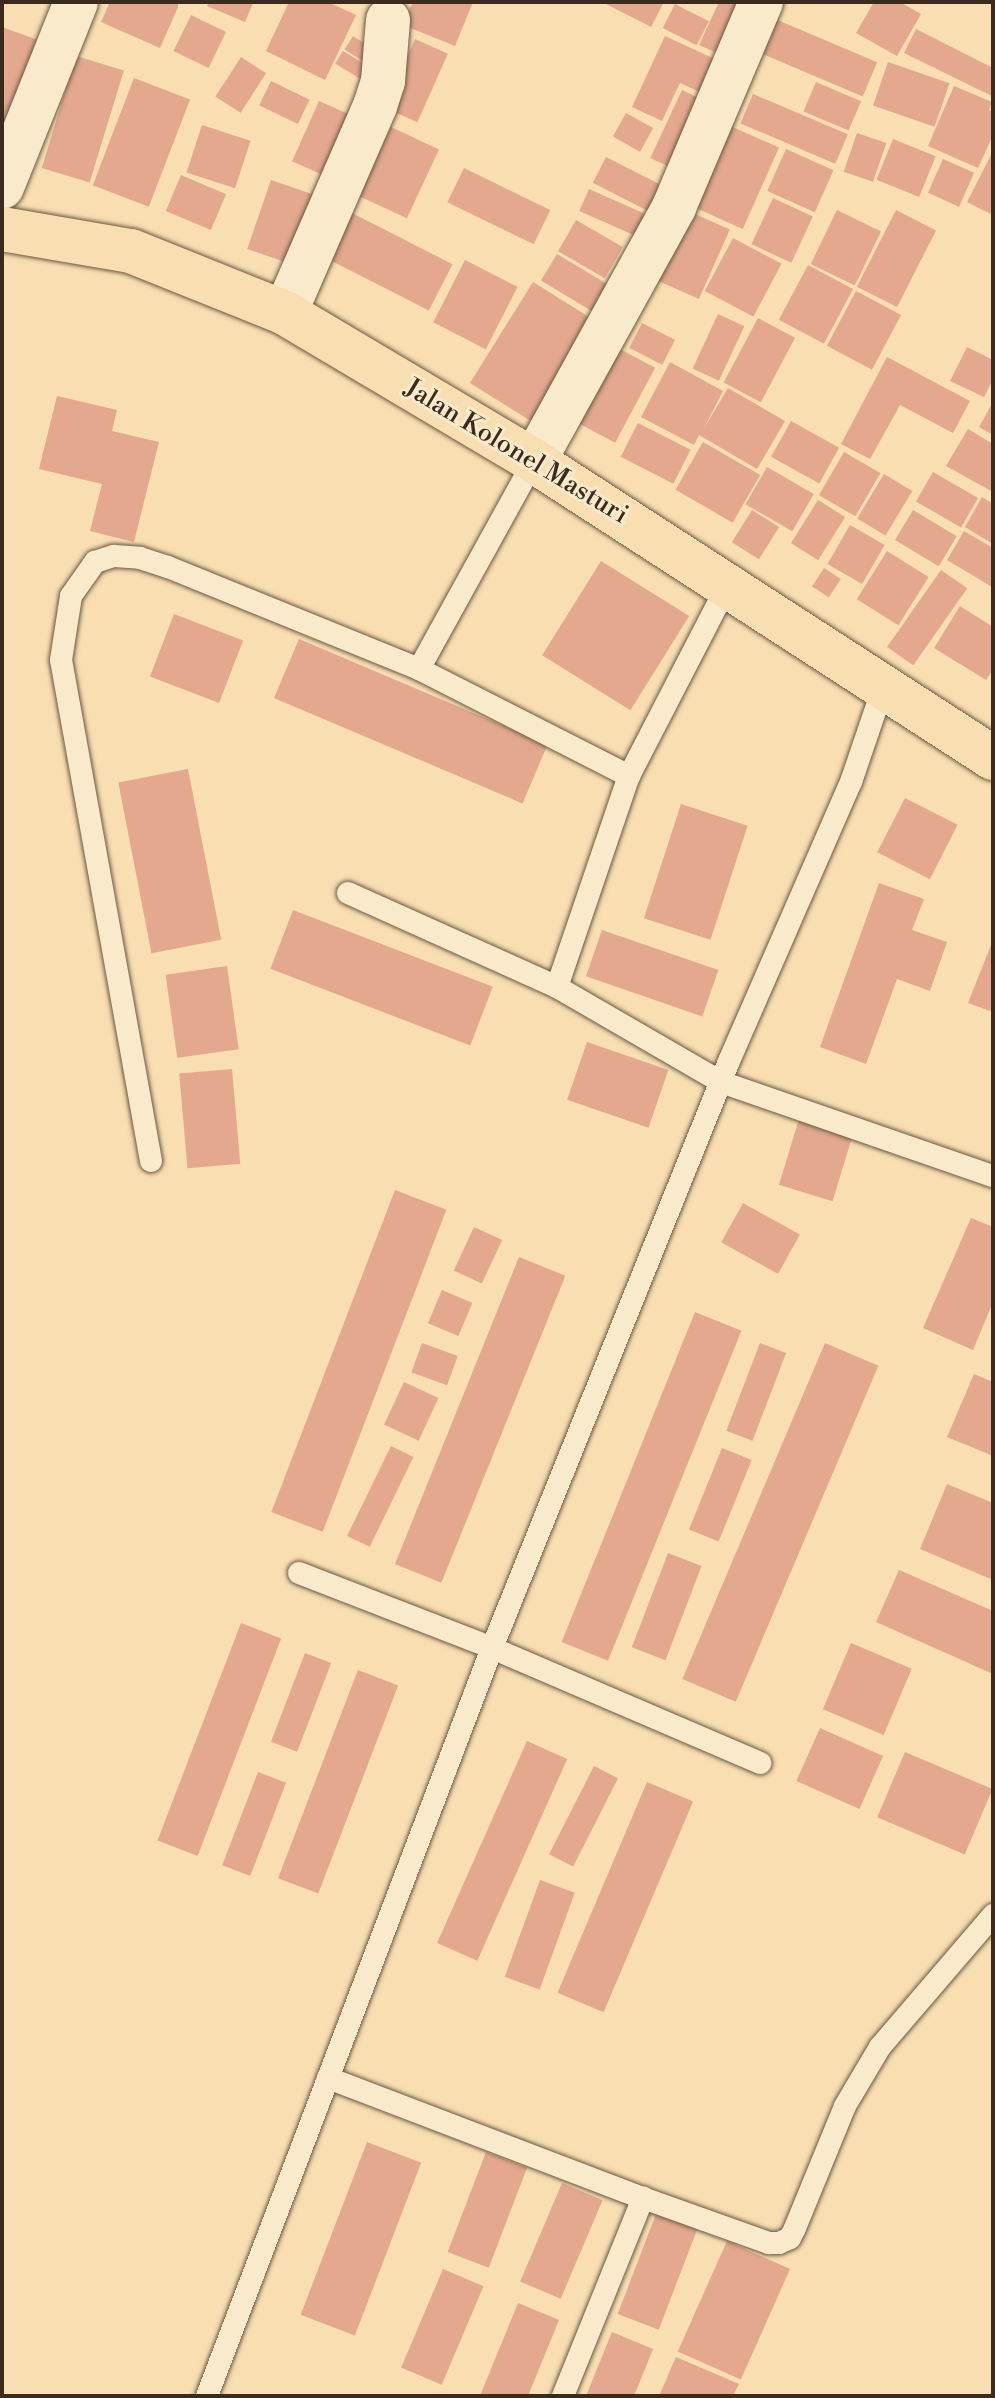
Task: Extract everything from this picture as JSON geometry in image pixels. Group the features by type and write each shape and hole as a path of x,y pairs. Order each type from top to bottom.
{"main road":[{"name":"Jalan Kolonel Masturi","path":"2,229 131,251 285,313 534,461 993,758"}],"street":[{"path":"2,187 76,2"},
{"path":"534,461 674,207 761,2"},
{"path":"285,313 383,81 388,20"}],"lane":[{"path":"419,669 534,461"},
{"path":"151,1161 61,660 71,596 95,562 114,556 140,558 419,669 629,776"},
{"path":"557,987 629,776 728,584"},
{"path":"207,2396 492,1648 721,1082 851,782 883,688"},
{"path":"348,893 557,987 721,1082 993,1176"},
{"path":"299,1573 492,1648 760,1763"},
{"path":"328,2078 769,2243 790,2238 845,2106 880,2047 993,1915"},
{"path":"563,2396 643,2198"}],"building":[{"path":"110,2 178,2 178,7 160,48 101,22"},
{"path":"209,2 253,3 245,22 207,6"},
{"path":"289,2 328,2 356,15 325,80 266,51"},
{"path":"413,2 473,2 455,46 403,25"},
{"path":"602,2 664,2 651,27"},
{"path":"719,2 754,2 728,58 699,45"},
{"path":"874,2 900,2 921,14 897,56 856,33"},
{"path":"675,4 709,21 697,45 663,28"},
{"path":"191,15 226,32 209,68 173,51"},
{"path":"775,19 877,62 863,96 761,53"},
{"path":"2,27 46,43 2,158"},
{"path":"916,29 993,68 992,96 904,53"},
{"path":"353,36 377,51 368,64 345,50"},
{"path":"665,36 730,66 715,99 680,83 662,121 632,107"},
{"path":"415,39 448,54 417,122 384,108"},
{"path":"343,51 368,66 360,79 335,64"},
{"path":"76,56 124,71 90,183 42,168"},
{"path":"241,57 266,73 241,113 215,96"},
{"path":"888,62 949,83 934,127 873,105"},
{"path":"134,78 190,100 149,207 93,185"},
{"path":"271,81 310,100 298,124 259,105"},
{"path":"816,82 861,101 849,131 803,111"},
{"path":"954,86 992,102 989,110 993,112 993,135 978,168 928,146"},
{"path":"682,90 714,105 682,173 650,158"},
{"path":"753,94 848,134 835,164 740,123"},
{"path":"319,101 362,120 335,180 292,161"},
{"path":"626,113 653,128 640,152 613,137"},
{"path":"726,124 779,148 743,229 690,205"},
{"path":"202,125 251,141 235,188 187,173"},
{"path":"391,127 439,149 407,218 359,196"},
{"path":"857,133 886,143 873,182 844,172"},
{"path":"893,139 936,156 919,197 877,180"},
{"path":"786,149 834,170 815,212 767,191"},
{"path":"993,151 993,215 967,202"},
{"path":"606,157 673,191 660,217 593,183"},
{"path":"943,159 974,173 959,207 928,193"},
{"path":"464,168 550,210 534,244 447,202"},
{"path":"181,175 226,194 211,230 166,211"},
{"path":"271,180 322,198 298,267 247,249"},
{"path":"589,189 649,216 640,238 579,211"},
{"path":"773,198 813,217 791,263 751,244"},
{"path":"686,210 730,230 699,299 655,279"},
{"path":"837,210 881,231 855,285 811,264"},
{"path":"896,210 936,230 897,307 857,287"},
{"path":"350,212 452,264 429,311 326,258"},
{"path":"576,220 623,247 605,278 558,251"},
{"path":"733,238 782,264 753,317 705,291"},
{"path":"557,254 619,291 603,318 541,281"},
{"path":"465,260 518,287 486,349 433,322"},
{"path":"808,265 853,289 824,344 779,320"},
{"path":"533,282 598,323 535,424 470,383"},
{"path":"856,291 901,315 872,370 827,346"},
{"path":"718,314 744,326 719,381 693,368"},
{"path":"758,318 795,338 761,402 724,382"},
{"path":"642,323 675,340 662,365 629,348"},
{"path":"967,347 993,360 993,379 984,397 950,381"},
{"path":"618,348 655,368 615,443 578,423"},
{"path":"887,357 970,401 953,433 900,405 870,459 841,444"},
{"path":"670,362 723,391 703,430 728,388 785,421 757,469 699,435 694,445 641,417"},
{"path":"57,396 117,410 112,431 159,442 134,542 90,531 102,484 39,469"},
{"path":"993,402 993,435 979,427"},
{"path":"791,421 839,448 819,484 771,457"},
{"path":"638,423 691,450 673,484 621,457"},
{"path":"968,429 993,444 993,492 946,466"},
{"path":"703,442 760,475 733,523 676,490"},
{"path":"844,452 880,473 855,516 819,495"},
{"path":"767,467 814,494 792,531 746,504"},
{"path":"933,472 978,498 961,527 916,501"},
{"path":"884,474 912,491 886,536 857,519"},
{"path":"982,497 993,504 993,544 965,527"},
{"path":"818,500 845,517 818,560 791,543"},
{"path":"752,510 779,527 759,559 732,542"},
{"path":"913,510 957,536 939,566 895,540"},
{"path":"850,525 885,545 862,584 828,564"},
{"path":"964,531 993,548 992,587 947,560"},
{"path":"887,551 929,577 898,625 857,599"},
{"path":"601,561 689,616 630,710 542,655"},
{"path":"824,568 841,579 829,597 812,586"},
{"path":"941,570 967,588 913,665 887,647"},
{"path":"960,606 993,627 993,669 986,680 934,648"},
{"path":"174,614 243,641 219,703 150,677"},
{"path":"299,639 548,744 523,803 274,698"},
{"path":"188,769 221,940 152,953 118,783"},
{"path":"905,798 958,825 930,879 877,852"},
{"path":"681,804 748,826 710,940 644,918"},
{"path":"879,883 924,899 912,930 947,942 930,991 897,979 866,1064 820,1047"},
{"path":"293,910 493,987 470,1046 270,969"},
{"path":"602,930 718,970 702,1016 586,976"},
{"path":"993,940 993,1012 968,1003"},
{"path":"227,966 239,1049 177,1058 166,975"},
{"path":"587,1042 668,1070 648,1128 567,1100"},
{"path":"232,1069 240,1164 187,1168 179,1074"},
{"path":"800,1116 854,1132 833,1201 779,1185"},
{"path":"395,1190 446,1210 323,1532 271,1512"},
{"path":"743,1203 800,1235 778,1274 721,1242"},
{"path":"971,1218 993,1227 993,1302 973,1350 923,1328"},
{"path":"474,1227 502,1240 482,1284 454,1271"},
{"path":"519,1257 565,1276 441,1583 395,1564"},
{"path":"442,1290 472,1303 458,1336 428,1323"},
{"path":"695,1312 741,1331 608,1661 562,1642"},
{"path":"422,1343 458,1356 447,1385 411,1372"},
{"path":"760,1343 786,1353 752,1441 726,1431"},
{"path":"825,1343 878,1366 736,1702 682,1679"},
{"path":"974,1374 993,1382 993,1456 947,1437"},
{"path":"404,1382 438,1398 419,1441 384,1425"},
{"path":"391,1446 413,1457 370,1547 347,1536"},
{"path":"722,1448 752,1460 719,1542 689,1530"},
{"path":"947,1484 993,1503 993,1580 920,1549"},
{"path":"668,1553 702,1566 665,1660 632,1647"},
{"path":"899,1570 993,1611 993,1674 876,1622"},
{"path":"241,1623 281,1638 198,1856 158,1841"},
{"path":"851,1643 912,1669 884,1735 823,1709"},
{"path":"305,1653 331,1663 297,1752 271,1742"},
{"path":"358,1670 398,1685 318,1894 278,1878"},
{"path":"820,1728 883,1756 859,1809 796,1781"},
{"path":"527,1741 567,1759 477,1961 437,1943"},
{"path":"905,1752 992,1789 965,1854 877,1817"},
{"path":"594,1766 618,1778 573,1866 549,1854"},
{"path":"258,1772 286,1783 250,1876 222,1865"},
{"path":"647,1782 693,1802 604,2012 558,1993"},
{"path":"540,1880 575,1893 540,1989 505,1977"},
{"path":"367,2142 421,2163 355,2335 301,2315"},
{"path":"486,2152 527,2168 489,2268 448,2252"},
{"path":"562,2183 603,2200 561,2299 520,2281"},
{"path":"656,2214 697,2230 659,2330 618,2314"},
{"path":"727,2241 790,2269 741,2380 678,2352"},
{"path":"443,2269 484,2286 442,2385 401,2367"},
{"path":"518,2303 559,2320 528,2396 480,2396"},
{"path":"612,2332 653,2349 634,2396 586,2396"},
{"path":"676,2357 739,2384 733,2396 659,2396"}]}
